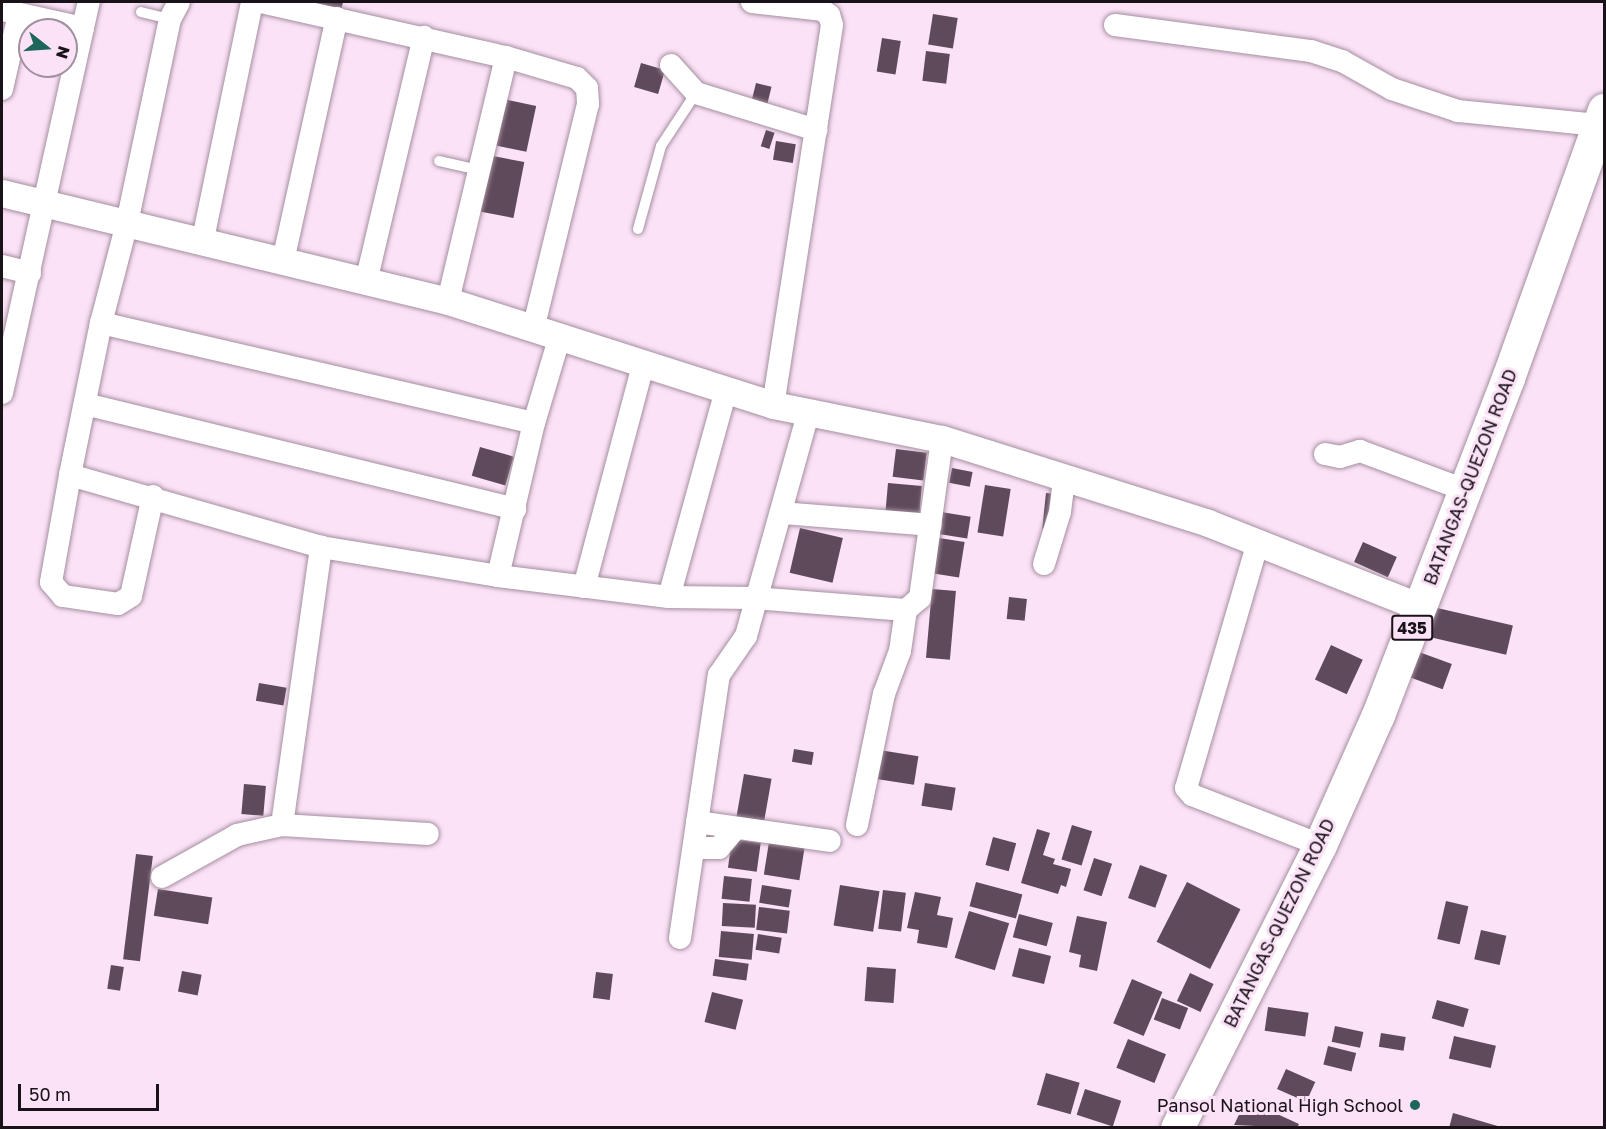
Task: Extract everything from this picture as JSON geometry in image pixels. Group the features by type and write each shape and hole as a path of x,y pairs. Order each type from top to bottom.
{"main road":[{"name":"BATANGAS-QUEZON ROAD","path":"1177,1128 1320,845 1420,607 1602,119"}],"street":[{"path":"2,393 7,355 47,203 88,2"},
{"path":"203,239 252,2"},
{"path":"261,2 506,57 577,78 587,88 588,104 533,329"},
{"path":"752,2 822,10 829,15 832,25 772,405"},
{"path":"153,496 131,596 118,604 63,596 51,582 70,475 101,323 127,223 175,10"},
{"path":"2,89 10,12 83,28"},
{"path":"283,261 337,18"},
{"path":"1115,25 1311,51 1342,61 1392,89 1458,111 1602,119"},
{"path":"366,282 424,37"},
{"path":"448,301 506,57"},
{"path":"671,65 696,93 816,130"},
{"path":"2,193 203,239 448,301 559,339 772,405 942,439 1258,542 1420,607"},
{"path":"2,266 30,273"},
{"path":"101,323 534,423"},
{"path":"498,576 534,423 559,339"},
{"path":"584,587 643,365"},
{"path":"669,597 726,390"},
{"path":"85,404 515,509"},
{"path":"680,938 719,675 742,645 754,598 782,513 808,414"},
{"path":"857,825 884,694 900,651 906,610 920,598 942,439"},
{"path":"1324,454 1340,457 1360,451 1465,490"},
{"path":"70,475 153,496 321,547 498,576 669,597 754,598 906,610"},
{"path":"1044,564 1060,512 1064,478"},
{"path":"782,513 931,525"},
{"path":"1258,542 1186,788 1192,795 1320,845"},
{"path":"282,825 321,547"},
{"path":"697,822 830,841"},
{"path":"162,877 237,836 282,825 428,834"},
{"path":"694,848 719,848 736,828"}],"lane":[{"path":"141,12 175,10"},
{"path":"638,229 661,146 696,93"},
{"path":"439,161 479,170"}],"building":[{"path":"309,2 343,2 340,15"},
{"path":"933,14 958,18 953,49 928,45"},
{"path":"882,38 901,41 895,75 877,72"},
{"path":"926,51 950,54 946,84 922,81"},
{"path":"641,63 665,70 658,94 634,87"},
{"path":"756,83 772,87 766,110 750,106"},
{"path":"499,98 536,106 526,152 489,144"},
{"path":"766,130 775,133 769,149 761,146"},
{"path":"776,141 796,144 793,163 773,160"},
{"path":"488,155 524,162 513,218 477,211"},
{"path":"480,447 514,457 505,485 472,476"},
{"path":"896,449 927,453 923,481 893,477"},
{"path":"952,468 973,472 970,487 949,483"},
{"path":"888,483 922,486 919,517 885,514"},
{"path":"985,485 1011,489 1003,536 977,532"},
{"path":"1046,493 1055,494 1051,530 1042,529"},
{"path":"941,512 971,517 967,538 938,534"},
{"path":"800,528 843,538 833,583 790,573"},
{"path":"933,537 965,542 959,578 927,573"},
{"path":"1363,542 1397,557 1388,577 1354,562"},
{"path":"932,589 956,591 950,660 926,658"},
{"path":"1009,597 1027,599 1025,621 1007,619"},
{"path":"1433,607 1513,625 1506,655 1426,636"},
{"path":"1331,645 1363,660 1347,694 1315,679"},
{"path":"1419,652 1452,664 1443,689 1410,677"},
{"path":"259,683 287,688 283,706 256,701"},
{"path":"794,749 814,752 812,765 792,762"},
{"path":"873,749 918,756 914,785 868,778"},
{"path":"744,774 772,779 764,824 736,819"},
{"path":"925,783 956,788 952,811 921,806"},
{"path":"244,784 266,786 263,816 241,814"},
{"path":"1072,825 1092,831 1082,866 1061,859"},
{"path":"1037,829 1050,833 1043,855 1055,859 1053,864 1071,869 1066,887 1061,885 1058,894 1021,883"},
{"path":"993,837 1016,843 1009,871 985,865"},
{"path":"732,839 761,843 757,872 728,868"},
{"path":"769,842 805,848 799,880 764,875"},
{"path":"136,854 153,856 140,961 123,959"},
{"path":"1094,858 1112,864 1102,896 1083,890"},
{"path":"1140,865 1167,875 1155,908 1128,898"},
{"path":"724,876 752,879 749,902 722,899"},
{"path":"976,882 1022,894 1016,919 970,906"},
{"path":"1187,882 1240,909 1210,969 1157,942"},
{"path":"762,885 792,890 789,907 759,903"},
{"path":"840,885 880,891 873,932 834,925"},
{"path":"158,889 212,898 208,924 154,916"},
{"path":"883,890 906,893 901,932 878,929"},
{"path":"915,892 941,897 937,915 953,918 947,948 917,943 919,930 907,928"},
{"path":"1446,901 1468,906 1460,944 1437,939"},
{"path":"723,903 756,905 755,928 722,926"},
{"path":"759,907 790,911 787,934 756,930"},
{"path":"969,911 1009,923 995,970 955,958"},
{"path":"1019,914 1053,923 1047,946 1013,937"},
{"path":"1077,916 1107,922 1097,971 1079,967 1081,955 1069,952"},
{"path":"1481,930 1506,936 1500,965 1474,959"},
{"path":"721,931 754,934 752,960 719,957"},
{"path":"758,934 782,938 779,954 755,950"},
{"path":"1019,948 1051,956 1044,984 1012,976"},
{"path":"715,959 749,964 746,981 713,976"},
{"path":"111,965 124,967 120,991 107,989"},
{"path":"867,967 896,969 894,1003 865,1001"},
{"path":"182,971 202,975 198,995 178,992"},
{"path":"596,972 613,974 610,1000 593,998"},
{"path":"1190,973 1214,984 1200,1012 1177,1001"},
{"path":"1132,979 1162,992 1144,1036 1113,1023"},
{"path":"712,992 743,1000 736,1030 705,1022"},
{"path":"1162,998 1188,1008 1180,1030 1154,1019"},
{"path":"1437,1000 1469,1009 1463,1027 1432,1018"},
{"path":"1268,1007 1309,1013 1305,1036 1265,1031"},
{"path":"1335,1026 1363,1032 1360,1048 1332,1042"},
{"path":"1381,1033 1406,1037 1404,1051 1379,1047"},
{"path":"1454,1036 1496,1046 1491,1068 1449,1058"},
{"path":"1128,1039 1166,1054 1154,1083 1116,1068"},
{"path":"1328,1046 1356,1053 1352,1071 1323,1064"},
{"path":"1286,1069 1315,1082 1306,1102 1277,1089"},
{"path":"1046,1073 1080,1083 1071,1114 1037,1105"},
{"path":"1085,1089 1121,1101 1113,1126 1077,1115"},
{"path":"1246,1100 1299,1124 1297,1128 1234,1125"},
{"path":"1453,1113 1501,1127 1501,1128 1449,1128"}],"place":[{"name":"Pansol National High School","path":"1415,1105"}]}
